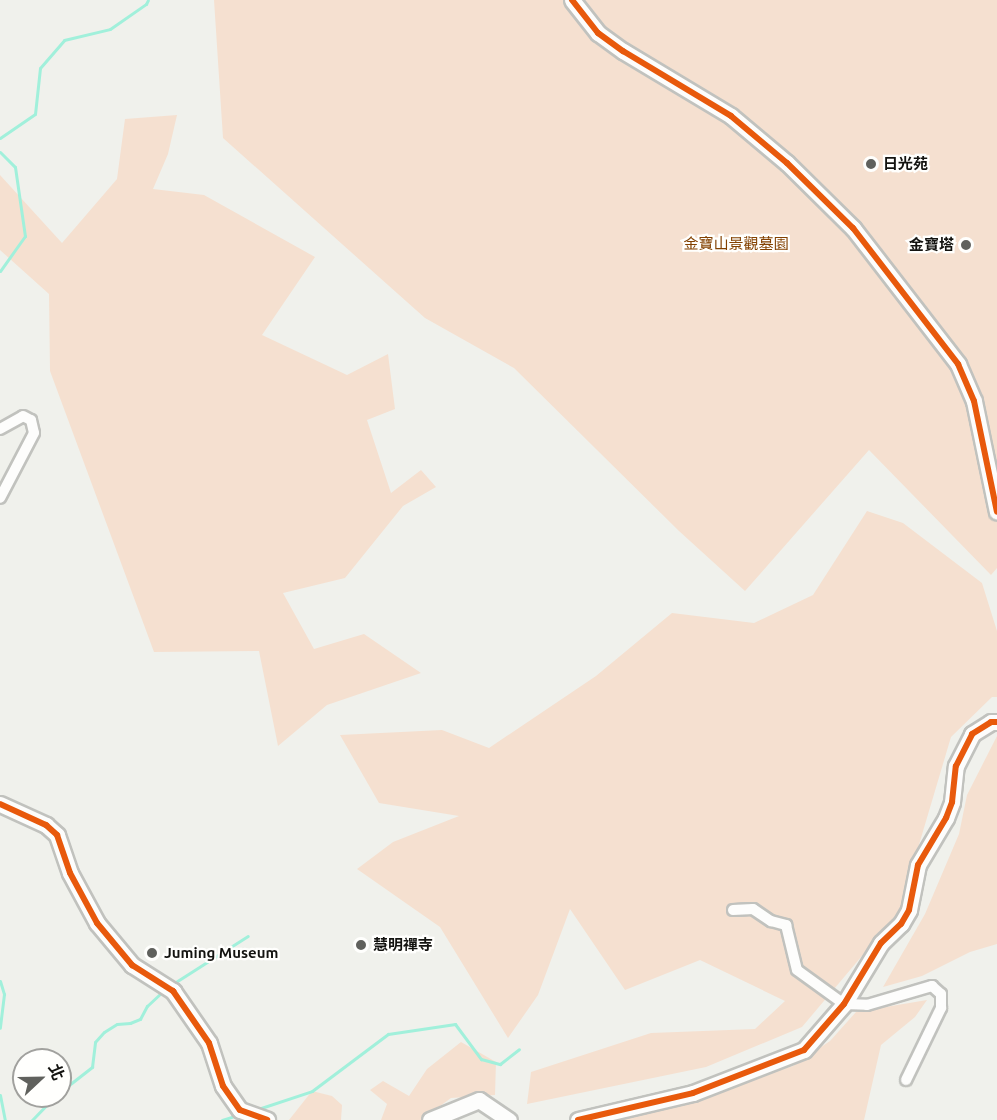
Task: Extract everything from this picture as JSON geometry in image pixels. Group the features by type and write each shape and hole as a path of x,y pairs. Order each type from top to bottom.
{"street":[{"path":"572,0 598,33 623,51 731,116 787,163 853,228 958,364 974,401 997,512"},
{"path":"0,429 23,416 31,420 34,433 0,498"},
{"path":"578,1120 693,1093 804,1050 844,1004 881,942 901,924 909,910 918,865 946,818 952,802 956,766 972,734 990,722 997,722"},
{"path":"0,804 46,825 57,835 70,873 97,923 132,965 173,991 209,1043 223,1086 240,1110 267,1120"},
{"path":"734,910 753,909 771,921 786,925 797,970 844,1004 867,1005 932,986 941,994 941,1008 906,1080"},
{"path":"430,1120 479,1100 509,1120"}],"green space":[{"name":"金寶山景觀墓園","path":"214,0 997,0 997,568 991,575 869,450 745,591 679,531 514,368 425,318 223,138"},
{"path":"177,115 168,154 153,189 204,195 315,257 262,335 347,375 388,354 395,409 367,420 391,493 421,470 436,487 403,506 345,578 283,593 314,649 364,634 421,673 327,705 278,746 259,651 154,652 50,371 49,294 0,250 0,175 62,243 117,179 125,119"},
{"path":"867,511 903,523 982,583 997,631 997,697 992,697 951,737 899,912 802,1027 706,1067 527,1104 531,1072 651,1033 755,1029 785,1001 700,960 625,990 570,909 538,995 508,1038 440,927 357,869 393,842 459,816 379,803 340,735 442,730 489,748 596,676 672,613 754,623 813,595"},
{"path":"997,736 997,944 970,952 922,976 883,987 925,914 959,834 967,795"},
{"path":"927,1000 915,1017 881,1045 864,1120 619,1120 793,1066 830,1041 856,1012"},
{"path":"461,1042 496,1062 495,1095 451,1098 421,1120 381,1120 387,1104 370,1090 383,1081 409,1096 427,1069"},
{"path":"312,1091 332,1096 342,1105 341,1120 289,1120"}],"waterway":[{"path":"0,138 35,114 40,68 64,40 110,29 146,4 148,0"},
{"path":"0,152 15,167 25,236 0,271"},
{"path":"171,985 248,936"},
{"path":"0,981 4,994 0,1028"},
{"path":"72,1083 92,1067 95,1042 104,1032 117,1024 140,1019 147,1006 163,991"},
{"path":"255,1110 312,1091 388,1034 455,1024 481,1059 500,1064 519,1049"},
{"path":"0,1095 5,1120"},
{"path":"32,1120 44,1108"},
{"path":"222,1120 237,1115"}],"cycle path":[{"path":"572,0 598,33 623,51 731,116 787,163 853,228 958,364 974,401 997,512"},
{"path":"578,1120 693,1093 804,1050 844,1004 881,943 901,924 909,910 918,865 946,818 952,802 956,766 972,734 991,722 997,722"},
{"path":"0,804 46,825 57,835 70,873 97,923 132,965 173,991 209,1043 223,1086 240,1110 267,1120"}],"place":[{"name":"日光苑","path":"871,164"},
{"name":"金寶塔","path":"966,245"},
{"name":"慧明禪寺","path":"361,945"},
{"name":"Juming Museum","path":"152,953"}]}
